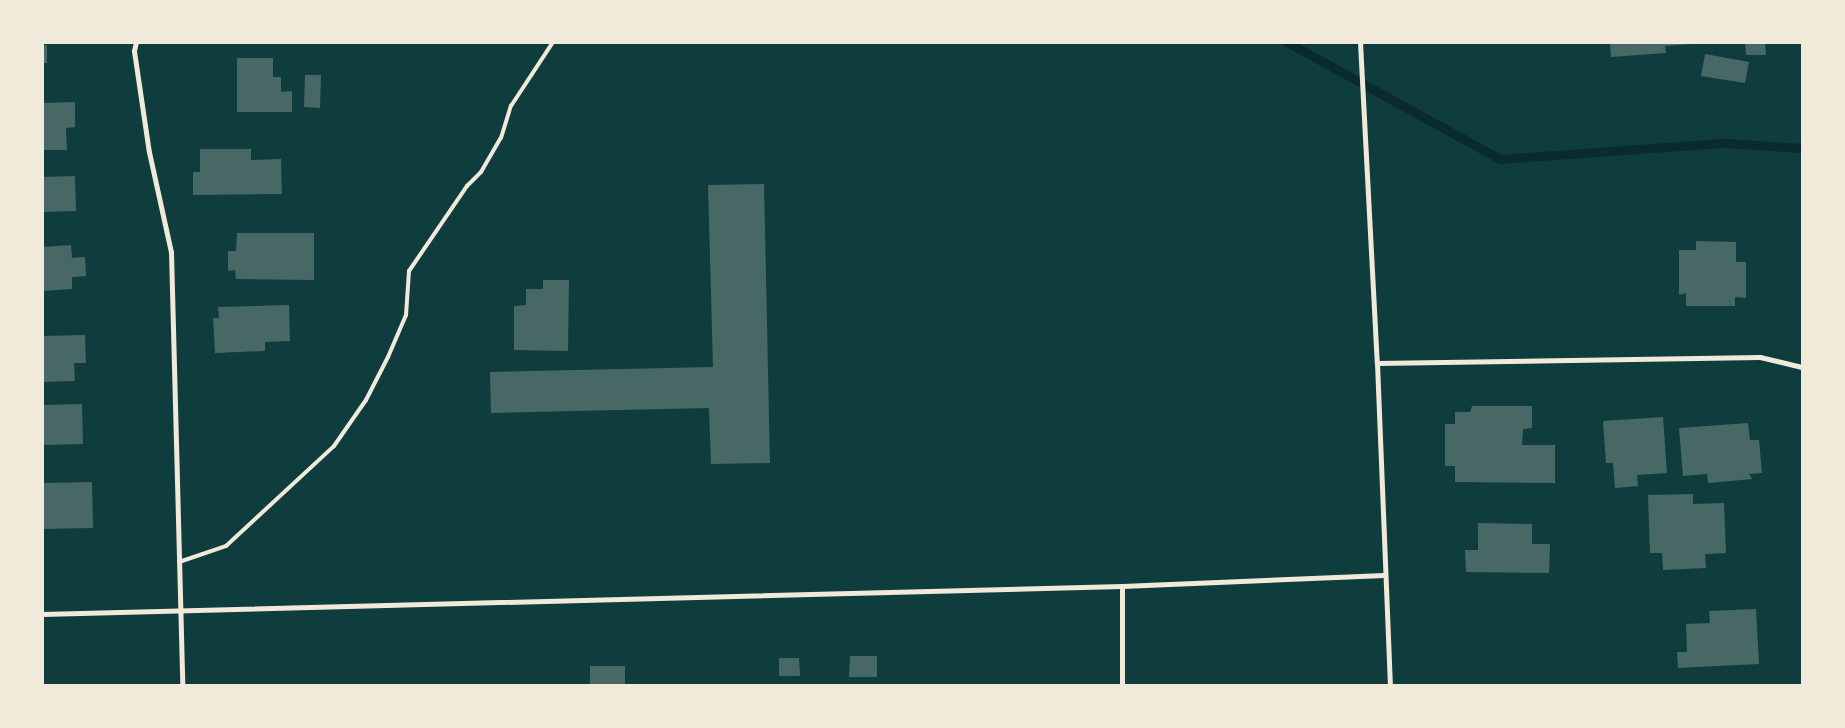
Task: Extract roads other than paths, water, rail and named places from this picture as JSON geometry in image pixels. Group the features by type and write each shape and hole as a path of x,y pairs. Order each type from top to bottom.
{"street":[{"path":"136,42 134,51 149,152 171,252 182,686"},
{"path":"1360,42 1377,363 1384,575 1390,686"},
{"path":"1377,363 1760,357 1802,367"},
{"path":"42,614 1122,586 1384,575"},
{"path":"1122,586 1122,686"}],"lane":[{"path":"179,562 226,546 334,446 366,400 406,315 409,271 467,186 481,172 501,138 511,106 553,42"}],"waterway":[{"path":"1287,42 1500,159 1725,143 1802,148"}]}
